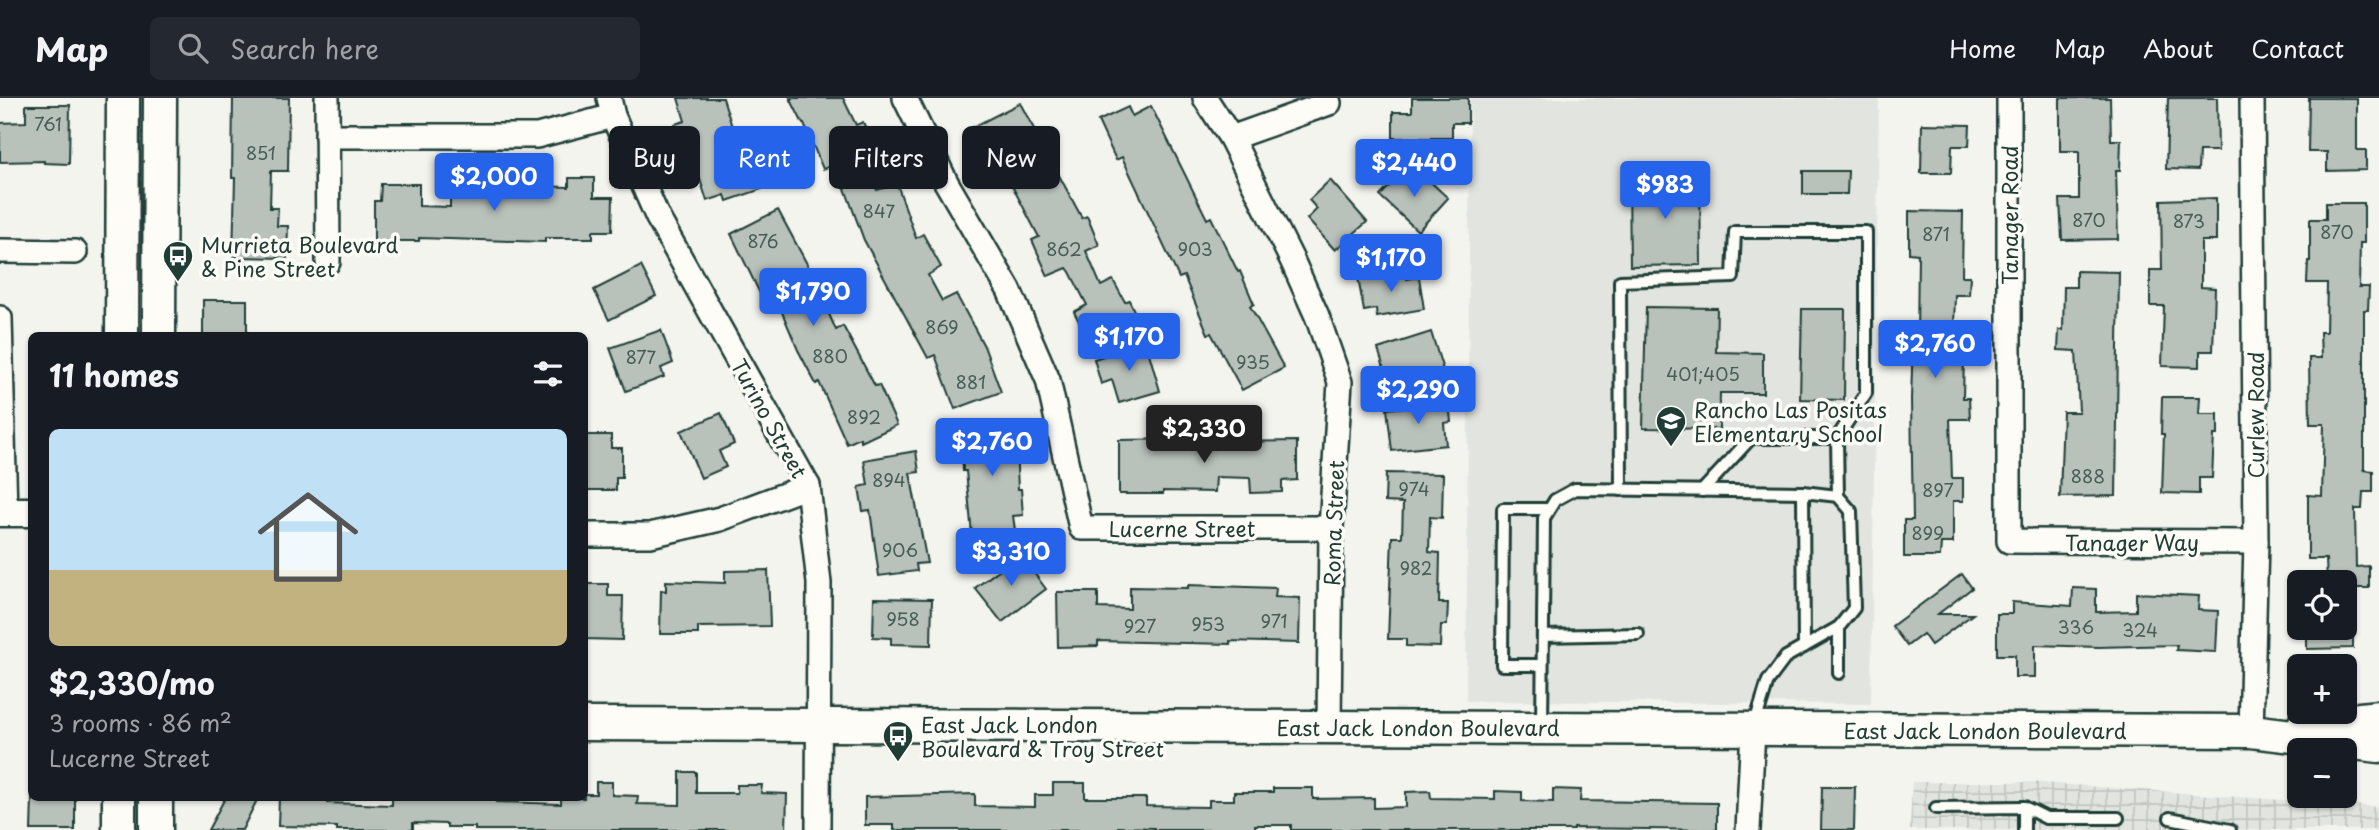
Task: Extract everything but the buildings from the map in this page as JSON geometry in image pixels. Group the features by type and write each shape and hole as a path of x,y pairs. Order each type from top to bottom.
{"main road":[{"path":"122,332 123,98"},
{"path":"159,332 160,98"},
{"name":"East Jack London Boulevard","path":"2251,732 2379,717"},
{"name":"East Jack London Boulevard","path":"588,724 2251,732 2379,746"},
{"path":"118,830 119,801"},
{"path":"156,801 156,830"}],"street":[{"path":"327,98 328,262"},
{"name":"Lucerne Street","path":"905,98 947,182 1009,290 1048,380 1081,528 1331,528"},
{"name":"Roma Street","path":"1205,98 1231,138 1317,316 1340,383 1331,528 1329,727"},
{"name":"Tanager Road","path":"2009,98 2009,541"},
{"name":"Curlew Road","path":"2251,732 2256,542 2252,98"},
{"path":"1231,138 1328,103"},
{"path":"327,136 537,136 610,107"},
{"name":"Turino Street","path":"610,107 658,218 808,486 819,583 818,830"},
{"path":"0,251 75,252"},
{"path":"0,321 12,512"},
{"path":"588,535 650,535 720,519 808,486"},
{"name":"Tanager Way","path":"2009,541 2256,542"},
{"path":"1748,830 1754,729"}],"lane":[{"path":"1621,490 1620,281 1733,277 1735,232 1866,232 1866,393 1837,438 1838,496 1851,511 1854,608 1839,626 1786,657 1768,681 1754,729"},
{"path":"1702,491 1751,438 1837,438"},
{"path":"1542,728 1544,518 1555,500 1575,489 1802,492 1838,496"},
{"path":"1802,492 1804,647"},
{"path":"1542,665 1502,665 1503,509 1549,509"},
{"path":"1839,626 1839,673"},
{"path":"1543,636 1638,634"},
{"path":"2024,807 2024,830"},
{"path":"1936,808 2024,807 2046,818 2118,818"},
{"path":"2170,818 2230,830"}],"shaded area":[{"name":"Rancho Las Positas Elementary School","path":"1470,98 1879,98 1871,704 1466,701"},
{"path":"1912,782 2029,782 2287,800 2287,808 2379,807 2379,830 1910,830"}],"place":[{"name":"Murrieta Boulevard & Pine Street","path":"178,283"},
{"name":"Rancho Las Positas Elementary School","path":"1671,448"},
{"name":"East Jack London Boulevard & Troy Street","path":"898,763"}]}
